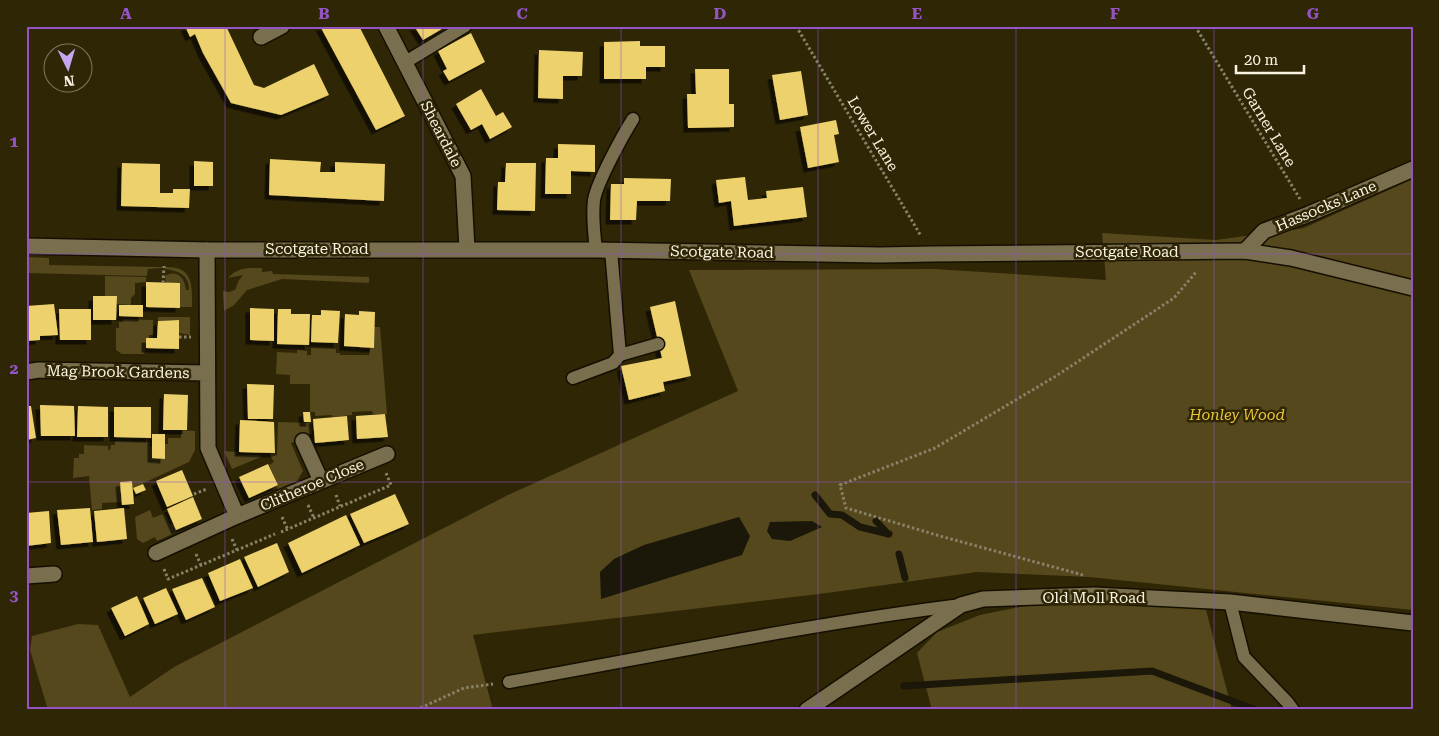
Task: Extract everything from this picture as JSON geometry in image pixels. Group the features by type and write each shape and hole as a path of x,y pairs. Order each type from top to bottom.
{"street":[{"path":"261,37 282,26"},
{"name":"Sheardale","path":"386,26 463,176 467,249"},
{"name":"Hassocks Lane","path":"1245,251 1264,231 1309,214 1413,169"},
{"name":"Scotgate Road","path":"26,246 207,250 603,250 880,255 1245,251 1291,258 1413,288"},
{"name":"Mag Brook Gardens","path":"26,372 39,370 207,373 207,250"},
{"path":"207,373 208,448 237,516"},
{"path":"303,441 321,481"},
{"name":"Clitheroe Close","path":"156,552 237,516 387,454"},
{"path":"26,576 54,574"},
{"name":"Old Moll Road","path":"807,710 961,605 983,599 1094,595 1230,602 1413,623"}],"lane":[{"path":"404,63 465,26"},
{"path":"620,355 603,250 593,218 595,197 626,130 634,119"},
{"path":"573,378 613,363 620,355 658,344"},
{"path":"1230,602 1244,657 1293,710"},
{"path":"509,682 807,627 887,614 961,605"}],"path":[{"name":"Lower Lane","path":"796,26 932,254"},
{"name":"Garner Lane","path":"1195,26 1309,214"},
{"path":"1094,595 1089,577 846,508 840,486 935,448 1056,376 1174,298 1214,252"},
{"path":"163,283 164,263"},
{"path":"281,532 390,485"},
{"path":"156,552 168,579 275,534"},
{"path":"416,710 464,688 509,682"}],"green space":[{"name":"Honley Wood","path":"1413,179 1413,610 1089,577 977,572 827,593 473,635 493,710 48,710 30,650 32,636 78,624 98,625 130,697 174,667 508,495 738,391 689,270 934,269 1106,280 1102,233 1216,240 1304,228"},
{"path":"26,257 49,258 49,265 162,268 148,269 147,276 26,273"},
{"path":"165,267 181,270 186,274 191,285 192,307 180,307 180,283 166,283 165,276 177,274 182,278 186,290 189,290 185,277 175,271 165,269"},
{"path":"262,268 262,272 272,271 273,274 369,277 369,283 282,279 247,290 234,305 224,311 223,291 235,290 243,275 228,278 239,270"},
{"path":"105,276 146,277 146,282 135,283 135,294 131,298 131,305 117,304 105,296"},
{"path":"158,317 190,317 190,335 179,333 179,320 158,321"},
{"path":"123,319 153,320 153,335 149,335 149,338 146,339 144,354 122,354 116,350 116,328 119,328 119,322 123,322"},
{"path":"374,327 380,327 387,414 373,414 372,411 352,412 352,415 333,417 332,415 315,416 315,412 310,412 310,384 290,384 290,375 276,374 277,352 297,353 297,350 307,351 307,355 311,355 311,348 336,349 336,353 340,353 340,355 369,355"},
{"path":"278,422 311,423 312,434 291,443 303,471 297,481 278,489 269,465 274,462 271,457 277,455"},
{"path":"181,430 195,431 195,450 189,462 133,488 132,481 120,482 121,502 102,503 102,509 92,510 89,476 73,478 74,458 79,458 79,454 84,454 84,445 108,446 108,450 110,450 111,445 115,445 115,441 150,442 152,458 165,459 165,444 168,444 168,438 181,438"},
{"path":"224,451 236,452 237,455 260,455 261,457 232,469"},
{"path":"150,510 153,518 165,513 170,524 174,524 177,532 157,541 155,537 143,543 137,539 135,517"},
{"path":"1044,602 1205,606 1232,710 932,710 917,653 937,632 980,615"}],"shaded area":[{"path":"739,517 750,536 742,555 601,599 600,572 614,559 644,545"},
{"path":"812,521 822,527 790,541 772,539 767,531 770,522"}],"building":[{"path":"185,26 226,26 254,85 264,88 314,64 329,95 281,115 231,103 203,53 195,34 190,37"},
{"path":"320,26 359,26 405,116 376,130"},
{"path":"414,26 447,26 423,40"},
{"path":"471,33 485,62 449,81 443,71 447,69 438,51"},
{"path":"640,41 640,46 665,46 665,67 646,67 646,79 604,79 604,42"},
{"path":"539,50 583,52 582,76 563,76 563,99 538,98"},
{"path":"695,69 729,69 729,104 734,104 734,127 688,128 687,94 696,94"},
{"path":"801,71 808,115 780,120 772,75"},
{"path":"481,89 496,116 503,112 512,127 490,139 482,124 471,130 456,104"},
{"path":"836,120 839,134 834,135 839,162 808,168 800,127"},
{"path":"558,144 595,145 595,172 571,171 571,194 545,194 546,158 558,158"},
{"path":"270,159 321,162 320,172 335,172 335,162 385,164 384,201 269,195"},
{"path":"194,161 213,162 213,186 194,186"},
{"path":"122,163 160,164 160,193 173,193 173,189 190,189 189,208 121,206"},
{"path":"506,163 536,163 535,211 497,210 498,182 505,182"},
{"path":"745,177 748,200 767,198 766,191 803,187 807,217 734,226 731,201 719,203 716,180"},
{"path":"624,178 671,179 670,201 637,201 636,220 610,220 611,184 624,184"},
{"path":"146,282 180,283 180,308 146,307"},
{"path":"93,296 117,296 116,320 93,320"},
{"path":"675,301 691,376 663,382 665,391 629,400 621,366 662,358 650,307"},
{"path":"54,304 58,335 40,336 40,340 26,341 26,306"},
{"path":"119,305 143,305 143,317 119,316"},
{"path":"250,308 274,309 274,341 250,340"},
{"path":"59,309 91,309 91,340 60,340"},
{"path":"278,309 291,309 291,314 310,314 309,345 277,344"},
{"path":"321,310 340,311 338,343 311,342 312,315 321,315"},
{"path":"359,311 375,312 374,348 344,346 345,314 359,315"},
{"path":"179,320 179,349 146,348 146,338 157,338 158,321"},
{"path":"247,384 274,385 273,419 248,419"},
{"path":"164,394 188,395 187,430 163,430"},
{"path":"40,405 74,406 75,436 41,436"},
{"path":"26,406 31,406 36,438 26,440"},
{"path":"78,406 108,407 108,437 77,437"},
{"path":"114,407 151,407 151,438 114,437"},
{"path":"303,412 310,412 311,422 304,422"},
{"path":"385,414 388,437 357,439 356,416"},
{"path":"347,416 349,440 315,443 313,419"},
{"path":"240,420 274,422 275,453 239,452"},
{"path":"152,434 165,434 165,459 152,458"},
{"path":"268,464 278,485 249,498 239,477"},
{"path":"182,470 193,496 167,507 156,481"},
{"path":"132,481 134,504 122,505 120,482"},
{"path":"143,484 146,490 136,494 133,488"},
{"path":"395,494 409,524 364,543 350,514"},
{"path":"193,497 202,519 176,530 167,509"},
{"path":"90,508 93,542 61,545 57,510"},
{"path":"124,508 127,539 97,542 94,511"},
{"path":"49,511 51,543 26,546 26,513"},
{"path":"346,515 360,545 302,573 288,543"},
{"path":"277,543 289,572 258,587 244,557"},
{"path":"240,559 253,588 220,601 208,573"},
{"path":"202,578 215,607 186,620 172,589"},
{"path":"166,588 178,614 155,624 143,598"},
{"path":"137,596 149,624 125,636 111,608"}],"waterway":[{"path":"815,495 830,514 842,515 860,527 889,534"},
{"path":"876,521 888,534"},
{"path":"899,554 905,578"},
{"path":"904,686 1152,671 1256,710"}]}
